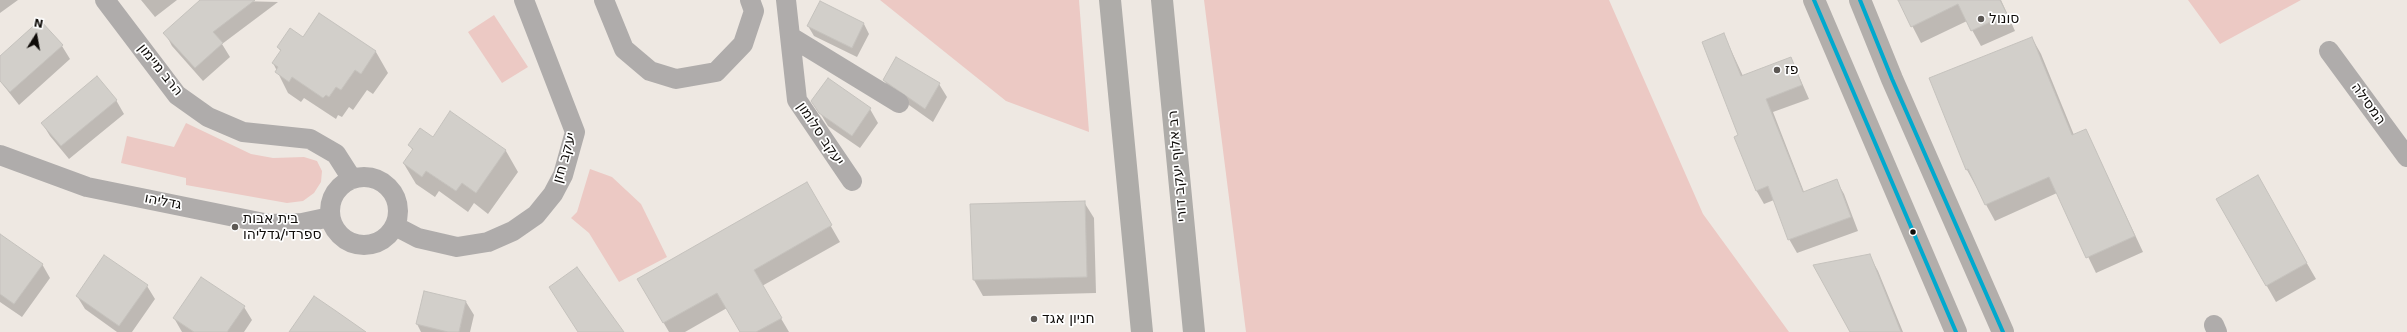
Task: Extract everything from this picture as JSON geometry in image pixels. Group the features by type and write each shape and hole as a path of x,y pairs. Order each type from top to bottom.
{"main road":[{"path":"1110,0 1142,332"},
{"name":"רב אלוף יעקב דורי","path":"1162,0 1194,332"},
{"path":"1814,0 1956,332"},
{"path":"1860,0 1892,79 2003,332"}],"street":[{"name":"הרב מיימון","path":"105,0 181,98 208,117 243,132 310,139 336,154 352,179"},
{"name":"יעקב חזן","path":"395,226 418,238 457,247 488,242 513,231 536,215 553,194 563,175 575,132 524,0"},
{"path":"604,0 624,49 650,71 676,79 716,72 743,44 754,11 750,0"},
{"name":"יעקב סלומון","path":"786,0 797,100 852,182"},
{"path":"790,37 899,103"},
{"name":"המסילה","path":"2329,51 2407,158"},
{"name":"גדליהו","path":"0,155 87,187 269,224 302,223 330,217"},
{"path":"374,178 392,190 397,200 399,211 395,226 384,240 374,244 362,246 351,243 341,237 334,228 330,217 330,205 334,194 342,185 352,179 374,178"}],"shaded area":[{"path":"880,0 1079,0 1089,132 1006,101"},
{"path":"1204,0 1609,0 1703,214 1789,332 1246,332"},
{"path":"2188,0 2301,0 2220,44"},
{"path":"494,15 528,67 502,83 468,32"},
{"path":"186,123 251,154 273,158 304,157 317,161 322,171 321,182 314,193 303,201 287,203 186,185 186,178 121,163 127,136 174,147"},
{"path":"590,169 612,177 641,204 667,257 619,282 589,233 571,218 577,212"}],"building":[{"path":"200,0 255,0 213,32 223,43 195,68 163,33"},
{"name":"סונול","path":"1898,0 2000,0 2007,14 1971,31 1958,4 1911,27"},
{"path":"820,1 864,23 852,48 807,26"},
{"path":"319,13 376,51 361,74 355,70 341,90 336,87 329,97 326,95 323,98 292,77 289,82 275,72 278,67 272,63 281,50 277,47 290,28 303,37"},
{"path":"40,20 63,45 10,92 0,81 0,56"},
{"path":"1724,33 1741,76 1791,57 1802,85 1766,99 1803,192 1837,179 1851,217 1788,240 1768,186 1756,191 1734,137 1738,135 1702,42"},
{"path":"2032,37 2072,135 2086,129 2135,236 2086,258 2049,177 1985,205 1968,169 1966,170 1929,78"},
{"path":"896,57 940,83 925,109 883,80"},
{"path":"97,76 117,100 61,146 41,123"},
{"path":"828,78 871,108 852,136 819,113 811,101"},
{"path":"450,111 506,150 476,193 462,183 456,191 426,171 422,177 403,163 413,149 408,145 420,128 433,137"},
{"path":"2258,175 2307,263 2266,286 2216,199"},
{"path":"807,182 832,225 754,270 782,318 756,332 740,332 717,293 663,323 637,279"},
{"path":"1085,201 1087,277 973,280 970,204"},
{"path":"0,234 43,264 14,304 0,294"},
{"path":"1870,254 1901,332 1850,332 1813,265"},
{"path":"104,255 148,285 119,326 76,296"},
{"path":"577,267 624,332 578,332 549,287"},
{"path":"201,277 245,306 227,332 194,332 173,318"},
{"path":"424,291 466,301 459,332 448,332 416,324"},
{"path":"314,296 336,311 366,332 289,332"}],"transit line":[{"path":"1814,0 1956,332"},
{"path":"1860,0 1892,79 2003,332"}],"place":[{"name":"סונול","path":"1981,19"},
{"name":"פז","path":"1777,70"},
{"name":"בית אבות ספרדי/גדליהו","path":"235,227"},
{"name":"חניון אגד","path":"1034,319"}]}
